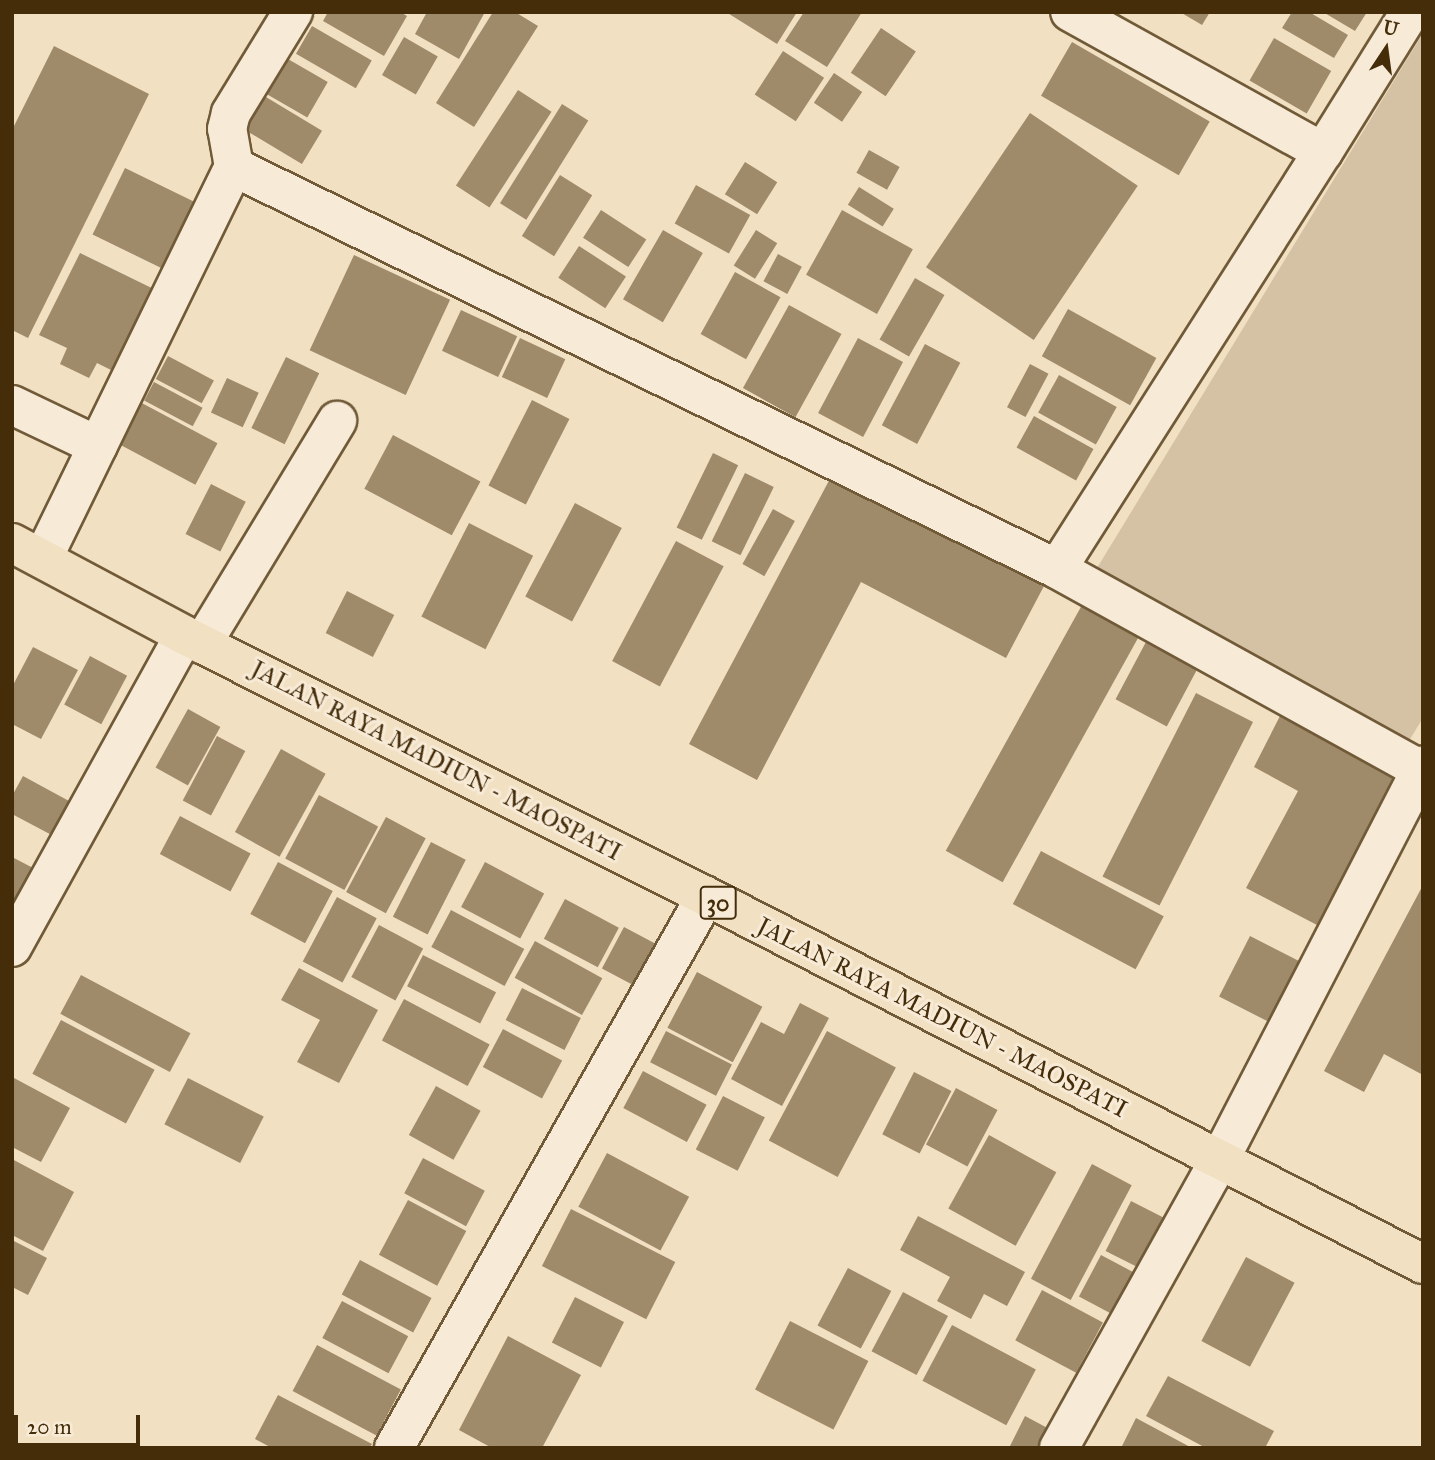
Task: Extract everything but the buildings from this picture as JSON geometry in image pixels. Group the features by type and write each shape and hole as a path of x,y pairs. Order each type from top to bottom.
{"highway":[{"name":"JALAN RAYA MADIUN - MAOSPATI","path":"28,550 193,640 706,896 1423,1265"}],"street":[{"path":"28,550 98,446 234,167 227,129 231,113 293,12"},
{"path":"1070,12 1323,152"},
{"path":"1057,569 1410,12"},
{"path":"234,167 1057,569 1422,769 1219,1161 1059,1448"},
{"path":"12,405 98,446"},
{"path":"12,947 193,640 337,421"},
{"path":"394,1448 706,896"}],"shaded area":[{"path":"1423,33 1423,718 1402,752 1097,568"}]}
